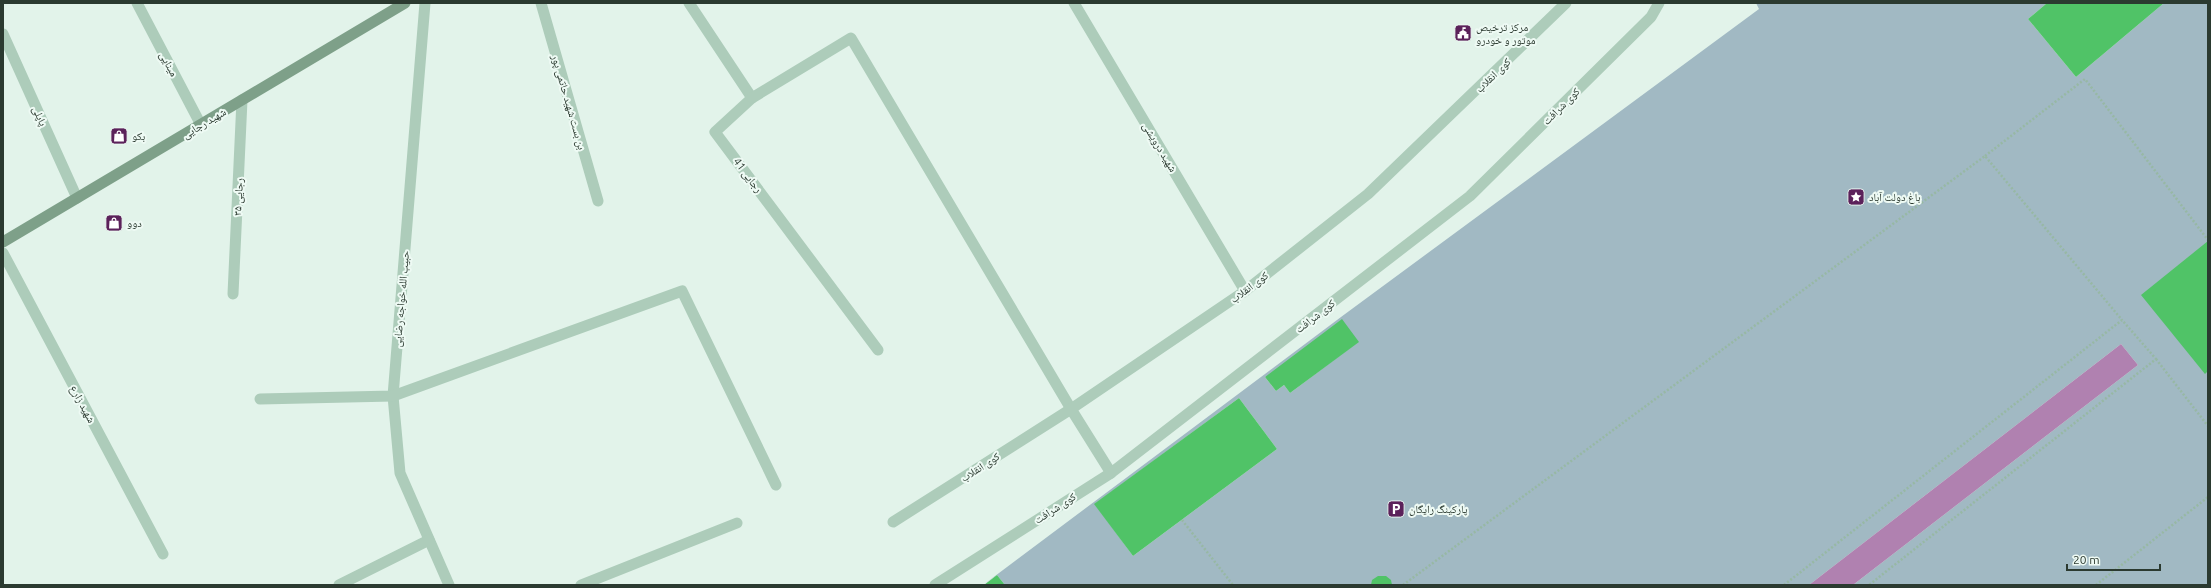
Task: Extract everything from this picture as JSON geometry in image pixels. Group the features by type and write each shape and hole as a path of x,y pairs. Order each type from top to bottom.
{"main road":[{"name":"شهید رجایی","path":"3,242 405,3"}],"street":[{"name":"مینایی","path":"137,3 201,125"},
{"name":"حبیب الله خواجه رضایی","path":"425,3 393,396 400,473 449,585"},
{"name":"بن بست شهید حاتمی پور","path":"541,3 598,200"},
{"path":"689,3 752,98 851,38 1071,409 1111,473"},
{"name":"شهید درویشی","path":"1074,3 1246,291"},
{"name":"کوی انقلاب","path":"893,522 1071,409 1246,291 1368,194 1566,3"},
{"name":"کوی شرافت","path":"935,585 1111,473 1470,196 1651,17 1659,3"},
{"name":"پاپلی","path":"3,34 77,198"},
{"name":"رجایی 41","path":"752,98 715,132 878,350"},
{"name":"رجایی ۳۵","path":"233,294 242,100"},
{"name":"شهید زارع","path":"3,253 163,554"},
{"path":"260,399 393,396 682,291 776,485"},
{"path":"581,585 737,523"},
{"path":"339,585 429,540"}],"path":[{"path":"1403,585 1985,156 2085,79 2208,240"},
{"path":"1985,156 2156,359 2208,426"},
{"path":"1784,585 2122,320"},
{"path":"1869,585 2156,359"},
{"path":"2096,585 2208,497"},
{"path":"1182,520 1233,585"}],"shaded area":[{"name":"باغ دولت آباد","path":"1756,3 2047,3 2028,19 2076,77 2164,3 2208,3 2208,585 1853,585 2138,365 2121,344 1809,585 1005,585 997,575 983,585 1341,317 1759,9","holes":["1358,342 1290,393 1284,385 1276,391 1265,377","1239,398 1277,449 1133,556 1095,504"]},
{"path":"2121,344 2138,365 1853,585 1809,585"}],"building":[{"path":"2047,3 2164,3 2076,77 2028,19"},
{"path":"2208,241 2208,371 2205,374 2141,295"},
{"path":"1342,319 1359,342 1290,393 1284,385 1276,391 1265,377"},
{"path":"1239,398 1277,449 1133,556 1094,504"},
{"path":"997,575 1005,585 984,585"},
{"path":"1378,576 1386,576 1391,580 1392,585 1371,585 1372,580"}],"place":[{"name":"مرکز ترخیص موتور و خودرو","path":"1463,33"},
{"name":"بکو","path":"119,136"},
{"name":"باغ دولت آباد","path":"1856,197"},
{"name":"دوو","path":"114,223"},
{"name":"پارکینگ رایگان","path":"1396,509"}]}
